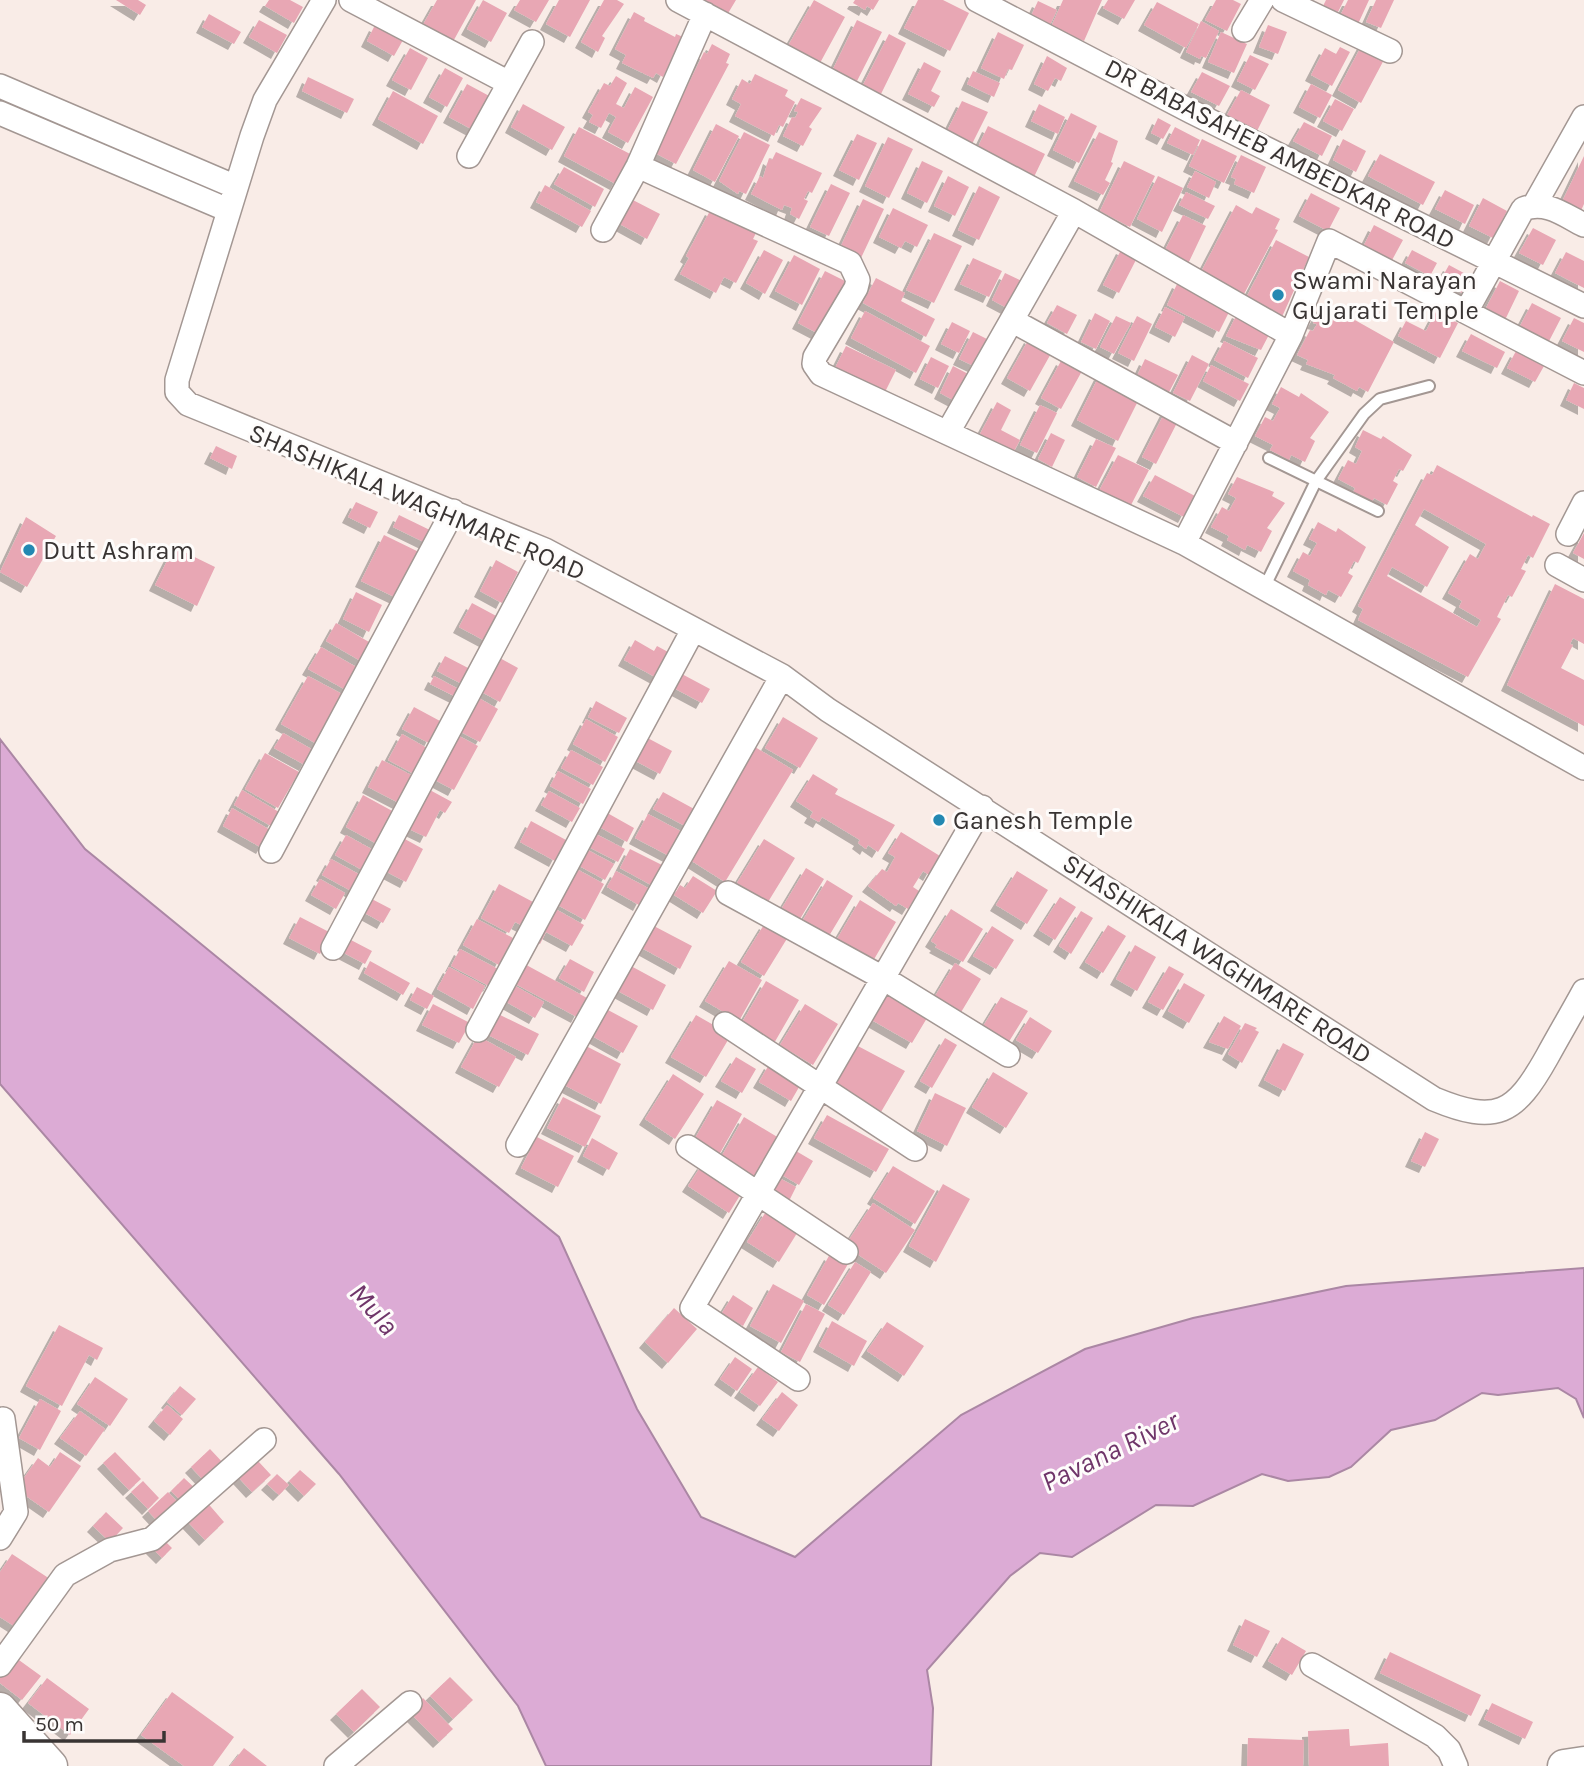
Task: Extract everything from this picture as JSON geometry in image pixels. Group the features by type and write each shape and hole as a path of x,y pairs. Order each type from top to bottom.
{"main road":[{"path":"0,1709 51,1766"},
{"path":"0,1743 20,1766"},
{"path":"1564,1766 1584,1763"}],"street":[{"name":"SHASHIKALA WAGHMARE ROAD","path":"324,0 265,100 228,210 177,380 177,392 188,404 545,550 782,676 828,710 1434,1100 1464,1112 1487,1113 1519,1101 1584,991"},
{"path":"351,0 509,83"},
{"path":"678,0 1074,211 1291,335"},
{"name":"DR BABASAHEB AMBEDKAR ROAD","path":"977,0 1192,112 1584,306"},
{"path":"1244,30 1262,0"},
{"path":"1283,0 1390,51"},
{"path":"603,230 638,166 705,14"},
{"path":"469,156 532,42"},
{"path":"0,86 236,187"},
{"path":"0,113 228,210"},
{"path":"1535,204 1584,117"},
{"path":"638,166 850,263 856,272 856,288 815,357 817,370 1184,543 1265,586 1584,768"},
{"path":"1466,313 1523,209 1535,204 1547,206 1584,225"},
{"path":"948,432 1074,211"},
{"path":"1184,543 1291,335 1329,242 1584,373"},
{"path":"1013,321 1236,443"},
{"path":"1568,534 1584,503"},
{"path":"271,851 453,511"},
{"path":"333,948 545,550"},
{"path":"1557,565 1584,580"},
{"path":"478,1030 693,630"},
{"path":"518,1146 782,676"},
{"path":"798,1379 692,1308 982,807"},
{"path":"728,893 883,978 1008,1055"},
{"path":"725,1024 915,1149"},
{"path":"688,1147 846,1252"},
{"path":"0,1538 16,1512 4,1419"},
{"path":"0,1665 65,1575 110,1550 152,1539 264,1440"},
{"path":"1312,1665 1435,1736 1450,1750 1456,1766"},
{"path":"336,1766 410,1703"}],"lane":[{"path":"1265,586 1316,481 1364,414 1380,399 1429,386"},
{"path":"1269,458 1378,511"}],"water":[{"path":"0,739 85,849 559,1237 637,1409 701,1517 795,1557 961,1415 1085,1349 1193,1318 1346,1286 1584,1268 1584,1418 1576,1399 1558,1388 1498,1395 1482,1393 1435,1420 1391,1430 1351,1467 1329,1477 1288,1481 1262,1474 1193,1506 1156,1505 1072,1557 1040,1553 1010,1576 927,1670 933,1708 931,1766 546,1766 518,1706 339,1474 0,1084"}],"building":[{"path":"116,0 138,0 146,5 140,15"},
{"path":"269,0 290,0 303,7 294,23 265,6"},
{"path":"437,0 476,0 450,47 420,30"},
{"path":"483,0 507,13 491,42 467,29"},
{"path":"520,0 549,0 536,22 514,10"},
{"path":"559,0 590,0 570,37 546,24"},
{"path":"604,0 617,0 624,4 602,36 605,38 598,52 581,42"},
{"path":"700,0 736,0 727,15"},
{"path":"814,0 845,17 820,63 788,46"},
{"path":"855,0 879,0 873,10 867,6 865,10 853,3"},
{"path":"918,0 943,0 969,13 950,51 904,28"},
{"path":"1063,0 1102,0 1084,41 1051,27"},
{"path":"1108,0 1135,0 1124,19 1103,8"},
{"path":"1216,0 1233,0 1241,4 1227,31 1205,20"},
{"path":"1326,0 1344,0 1338,12 1323,6"},
{"path":"1348,0 1369,0 1358,24 1340,16"},
{"path":"1376,0 1394,0 1381,28 1366,22"},
{"path":"1038,1 1057,10 1050,25 1031,16"},
{"path":"1157,2 1199,24 1186,48 1144,25"},
{"path":"634,12 645,18 644,21 675,37 676,34 683,37 663,77 656,73 653,78 622,63 626,55 615,49"},
{"path":"209,14 241,32 234,44 202,27"},
{"path":"259,20 287,35 277,53 249,37"},
{"path":"857,20 882,32 857,81 833,69"},
{"path":"1201,21 1219,31 1206,58 1201,56 1200,59 1186,52"},
{"path":"375,25 403,40 394,56 367,41"},
{"path":"1268,25 1287,32 1278,54 1259,47"},
{"path":"998,32 1024,45 1012,70 1008,69 1004,79 981,68"},
{"path":"1221,32 1247,44 1234,73 1208,62"},
{"path":"889,34 906,43 881,94 863,85"},
{"path":"1363,43 1386,56 1361,103 1338,90"},
{"path":"712,44 730,54 726,63 729,64 676,164 655,153 704,52 707,54"},
{"path":"1340,47 1350,52 1332,86 1311,75 1325,48 1336,54"},
{"path":"410,48 428,58 411,90 392,80"},
{"path":"1250,55 1269,64 1255,90 1237,81"},
{"path":"1047,56 1067,68 1061,81 1055,78 1048,91 1034,84"},
{"path":"924,62 941,71 931,91 940,96 934,107 908,94"},
{"path":"445,68 463,78 447,107 429,97"},
{"path":"973,71 1000,83 994,97 967,84"},
{"path":"1202,72 1230,86 1219,106 1191,92"},
{"path":"755,74 788,90 785,96 795,102 783,127 779,125 774,136 735,116 741,104 732,99 742,79 750,84"},
{"path":"616,76 627,83 616,104 624,108 635,87 653,97 628,143 608,132 616,117 609,113 601,128 589,122 593,115 588,112 604,83 610,86"},
{"path":"308,77 354,99 347,113 302,91"},
{"path":"467,84 493,98 475,131 449,117"},
{"path":"1311,84 1332,95 1320,118 1299,107"},
{"path":"1241,90 1270,105 1257,131 1227,115"},
{"path":"393,91 438,116 423,144 378,119"},
{"path":"801,98 822,108 809,127 812,129 803,146 783,136 792,117 795,118 798,112 794,111"},
{"path":"1335,99 1354,109 1342,131 1323,121"},
{"path":"962,101 988,112 972,144 947,131"},
{"path":"523,104 565,127 552,150 511,127"},
{"path":"1039,104 1065,117 1058,134 1031,121"},
{"path":"1071,113 1097,126 1079,163 1053,150"},
{"path":"1158,118 1171,125 1163,139 1151,133"},
{"path":"1304,122 1332,136 1322,156 1293,141"},
{"path":"716,124 739,136 715,182 693,170"},
{"path":"988,126 1045,154 1033,179 976,151"},
{"path":"579,127 632,155 616,184 564,156"},
{"path":"1175,127 1200,140 1193,155 1167,143"},
{"path":"744,132 770,145 746,194 739,191 738,194 719,181"},
{"path":"1099,132 1118,141 1111,162 1113,163 1105,180 1110,183 1103,195 1074,181"},
{"path":"857,134 877,143 859,180 839,170"},
{"path":"888,137 913,149 889,198 865,186"},
{"path":"1202,139 1237,156 1224,183 1189,166"},
{"path":"1343,139 1366,151 1356,172 1333,160"},
{"path":"776,152 822,173 812,193 808,191 804,199 808,201 799,219 790,214 792,208 784,205 782,210 751,194 760,176 763,178 769,158 772,160"},
{"path":"1380,154 1435,182 1423,205 1368,176"},
{"path":"1241,155 1266,167 1254,193 1234,184 1236,179 1231,177"},
{"path":"1584,156 1584,204 1579,215 1560,206"},
{"path":"922,161 943,171 927,203 907,193"},
{"path":"1124,161 1155,176 1130,227 1100,211"},
{"path":"564,167 604,189 595,207 554,184"},
{"path":"1195,171 1216,182 1209,198 1187,187"},
{"path":"948,176 969,187 955,216 934,206"},
{"path":"1158,176 1183,188 1162,232 1137,219"},
{"path":"831,184 850,193 829,236 810,227"},
{"path":"545,185 591,211 582,227 536,202"},
{"path":"979,186 1000,197 979,240 958,230"},
{"path":"1445,190 1474,205 1465,224 1435,209"},
{"path":"1186,192 1215,206 1208,219 1179,205"},
{"path":"1311,193 1340,208 1328,231 1299,216"},
{"path":"629,198 660,214 647,239 616,222"},
{"path":"1483,198 1507,211 1493,238 1469,226"},
{"path":"863,199 884,209 861,258 840,248"},
{"path":"1236,205 1252,214 1256,207 1280,219 1275,229 1278,230 1244,294 1201,272"},
{"path":"893,208 928,225 917,247 905,241 901,248 879,237"},
{"path":"711,209 756,233 753,239 758,241 736,283 724,277 716,293 680,274 689,258 686,256"},
{"path":"1183,215 1206,226 1187,266 1163,254"},
{"path":"1374,225 1403,240 1391,262 1363,247"},
{"path":"1533,228 1556,240 1543,265 1519,253"},
{"path":"934,233 962,246 934,303 906,290"},
{"path":"1276,240 1309,257 1281,319 1245,300"},
{"path":"1122,248 1138,256 1119,293 1103,285"},
{"path":"764,250 783,260 765,294 746,283"},
{"path":"1412,250 1437,263 1430,276 1405,263"},
{"path":"1566,252 1584,261 1584,288 1555,273"},
{"path":"794,255 820,269 802,305 775,291"},
{"path":"973,258 1002,271 989,297 960,284"},
{"path":"1449,265 1473,278 1464,294 1440,281"},
{"path":"825,271 851,284 823,336 798,323"},
{"path":"1005,273 1024,282 1011,310 992,300"},
{"path":"876,278 905,293 901,301 935,319 926,337 863,303"},
{"path":"1500,281 1519,291 1505,320 1485,310"},
{"path":"1178,282 1231,308 1219,332 1167,305"},
{"path":"1532,303 1561,318 1548,343 1519,328"},
{"path":"1057,305 1077,315 1067,334 1047,323"},
{"path":"1323,305 1394,342 1368,392 1359,387 1357,391 1333,378 1335,375 1306,364 1308,360 1297,355 1310,330 1313,331 1317,324 1313,323"},
{"path":"1165,307 1185,317 1175,337 1155,327"},
{"path":"865,311 930,346 916,373 851,338"},
{"path":"1238,312 1273,327 1261,350 1226,336"},
{"path":"1436,312 1458,323 1440,358 1398,336 1406,321 1426,331"},
{"path":"1095,313 1110,321 1096,349 1081,342"},
{"path":"1116,316 1131,323 1114,354 1100,347"},
{"path":"1137,316 1152,324 1134,361 1118,353"},
{"path":"1574,318 1584,323 1584,352 1562,341"},
{"path":"952,322 970,331 959,353 941,344"},
{"path":"973,332 987,339 974,366 959,359"},
{"path":"1471,334 1505,352 1497,368 1462,351"},
{"path":"1030,337 1053,350 1030,391 1007,378"},
{"path":"1224,341 1258,358 1248,378 1214,360"},
{"path":"846,346 896,370 883,396 833,372"},
{"path":"1516,351 1544,366 1535,382 1507,368"},
{"path":"1192,355 1209,364 1190,401 1173,393"},
{"path":"931,357 949,366 938,388 920,379"},
{"path":"1062,359 1082,371 1061,409 1041,398"},
{"path":"1145,359 1178,375 1168,394 1136,378"},
{"path":"1211,365 1249,384 1240,401 1203,381"},
{"path":"953,366 972,376 959,403 940,393"},
{"path":"1100,374 1141,395 1118,441 1077,420"},
{"path":"1574,383 1584,388 1584,409 1566,400"},
{"path":"1281,387 1299,397 1301,393 1329,412 1310,438 1315,441 1305,462 1291,455 1289,460 1270,450 1273,445 1255,436 1265,417 1273,421 1280,408 1272,404"},
{"path":"997,402 1011,410 1001,430 1020,440 1013,453 979,436"},
{"path":"1040,405 1057,413 1037,453 1020,445"},
{"path":"1166,410 1180,417 1156,464 1142,457"},
{"path":"1363,430 1381,439 1383,436 1412,455 1403,471 1399,469 1393,481 1398,484 1387,505 1374,498 1371,503 1353,493 1355,488 1338,479 1348,460 1356,464 1362,451 1355,447"},
{"path":"1051,433 1065,440 1052,467 1038,459"},
{"path":"1096,439 1116,448 1096,487 1077,477"},
{"path":"216,446 237,456 232,469 210,458"},
{"path":"1118,455 1149,470 1130,507 1099,491"},
{"path":"1437,465 1532,517 1533,515 1550,524 1533,558 1528,555 1521,569 1526,571 1512,597 1508,595 1497,617 1501,619 1468,677 1358,620 1363,609 1358,606 1427,473 1432,475","holes":["1424,509 1486,544 1478,559 1470,554 1448,593 1462,601 1459,607 1481,620 1477,627 1387,576 1392,567 1427,587 1449,547 1415,525"]},
{"path":"1155,475 1195,496 1184,517 1143,496"},
{"path":"1237,477 1274,492 1272,496 1285,503 1267,528 1272,531 1261,552 1247,545 1245,550 1227,540 1229,536 1211,527 1222,507 1229,511 1236,498 1228,494"},
{"path":"356,502 378,512 370,528 348,517"},
{"path":"399,515 436,533 430,545 393,527"},
{"name":"Dutt Ashram","path":"26,517 56,536 27,587 0,572"},
{"path":"1318,522 1336,532 1338,528 1366,547 1358,563 1354,561 1348,573 1353,576 1341,597 1328,590 1326,595 1308,585 1310,580 1293,571 1303,552 1310,556 1317,543 1309,539"},
{"path":"1584,533 1584,559 1573,553"},
{"path":"384,535 423,554 401,600 361,581"},
{"path":"174,547 215,567 197,606 155,585"},
{"path":"496,560 518,572 502,603 480,591"},
{"path":"1555,584 1584,599 1584,644 1573,638 1570,644 1573,645 1561,668 1584,680 1584,726 1507,685"},
{"path":"356,592 382,605 369,632 343,619"},
{"path":"472,603 500,618 487,642 459,627"},
{"path":"336,623 376,646 366,664 326,641"},
{"path":"635,640 654,651 657,646 670,653 657,678 624,660"},
{"path":"321,647 358,668 346,690 308,669"},
{"path":"445,656 470,669 462,684 437,671"},
{"path":"498,657 518,668 500,702 480,691"},
{"path":"680,673 710,689 702,703 672,687"},
{"path":"308,676 342,694 317,744 281,724"},
{"path":"434,676 464,692 460,699 430,684"},
{"path":"477,697 498,709 480,742 459,731"},
{"path":"596,701 627,718 619,733 588,717"},
{"path":"414,707 440,721 429,743 402,729"},
{"path":"783,717 818,738 800,768 765,748"},
{"path":"586,719 618,737 605,762 573,744"},
{"path":"283,733 313,750 305,765 274,748"},
{"path":"402,734 427,748 414,774 388,760"},
{"path":"457,735 478,746 454,790 433,779"},
{"path":"642,735 672,751 660,774 630,758"},
{"path":"755,747 793,770 725,882 687,858"},
{"path":"571,750 603,767 593,785 561,768"},
{"path":"265,753 299,772 278,808 245,789"},
{"path":"382,760 417,778 403,805 368,787"},
{"path":"558,771 591,789 583,804 550,786"},
{"path":"813,774 838,789 835,794 895,825 878,852 868,845 866,849 858,843 860,840 822,817 819,822 810,817 813,812 796,801"},
{"path":"428,789 452,802 445,813 440,810 426,837 407,828"},
{"path":"242,790 279,812 271,826 234,805"},
{"path":"549,791 580,808 572,822 541,805"},
{"path":"663,792 696,810 687,827 653,809"},
{"path":"363,795 396,813 379,845 346,827"},
{"path":"232,808 272,831 262,848 223,826"},
{"path":"602,810 634,828 627,842 594,824"},
{"path":"648,814 688,835 675,859 635,838"},
{"path":"531,821 566,840 555,861 520,842"},
{"path":"590,831 625,849 618,862 583,844"},
{"path":"901,832 940,856 929,875 923,871 913,887 919,891 908,909 898,903 896,906 868,886 882,869 887,872 895,857 888,853"},
{"path":"346,835 375,851 364,871 335,855"},
{"path":"403,838 423,849 406,882 385,871"},
{"path":"764,839 795,858 768,902 737,883"},
{"path":"582,847 614,864 605,880 574,863"},
{"path":"630,849 664,866 653,886 620,868"},
{"path":"331,859 364,877 355,893 322,875"},
{"path":"573,867 604,884 585,920 554,903"},
{"path":"806,868 824,879 800,919 782,908"},
{"path":"616,871 648,888 639,905 607,887"},
{"path":"1017,871 1048,890 1027,924 996,905"},
{"path":"693,876 717,891 703,913 674,895 680,885 685,888"},
{"path":"320,879 345,893 336,909 311,895"},
{"path":"827,880 853,896 826,941 800,925"},
{"path":"499,884 535,903 523,926 515,922 509,933 481,918"},
{"path":"368,897 391,909 383,923 361,911"},
{"path":"1060,897 1076,907 1055,940 1039,930"},
{"path":"860,900 896,922 873,961 837,939"},
{"path":"550,906 584,925 572,946 546,932 540,944 531,940"},
{"path":"951,909 983,929 963,962 935,947 937,945 931,941"},
{"path":"1081,911 1093,918 1071,954 1059,946"},
{"path":"300,917 331,933 320,954 289,938"},
{"path":"477,919 513,938 499,965 463,945"},
{"path":"765,923 788,937 764,976 741,962"},
{"path":"652,925 692,946 680,969 640,947"},
{"path":"1108,925 1126,936 1103,973 1085,962"},
{"path":"992,926 1014,940 996,969 973,956"},
{"path":"349,939 372,951 365,964 342,952"},
{"path":"1135,945 1156,957 1137,991 1116,979"},
{"path":"460,949 498,969 489,986 451,966"},
{"path":"570,959 594,972 584,992 559,978"},
{"path":"370,961 410,983 403,995 364,973"},
{"path":"519,961 587,998 577,1017 508,980"},
{"path":"729,961 762,980 739,1021 705,1001"},
{"path":"955,963 981,979 957,1019 931,1003"},
{"path":"631,966 666,985 653,1010 618,991"},
{"path":"1169,966 1184,974 1163,1010 1148,1002"},
{"path":"449,967 485,986 473,1009 437,989"},
{"path":"766,981 799,1000 773,1045 740,1026"},
{"path":"508,982 544,1002 535,1018 499,998"},
{"path":"1184,983 1205,995 1189,1023 1168,1011"},
{"path":"417,987 434,996 427,1009 410,1000"},
{"path":"886,993 927,1018 912,1043 870,1019"},
{"path":"1001,997 1028,1011 1005,1048 982,1028"},
{"path":"433,1004 470,1023 459,1043 422,1025"},
{"path":"805,1004 838,1024 813,1065 780,1045"},
{"path":"608,1010 638,1026 623,1053 594,1037"},
{"path":"496,1013 539,1034 528,1055 486,1034"},
{"path":"696,1015 731,1035 706,1077 671,1057"},
{"path":"1224,1016 1241,1026 1228,1049 1209,1042"},
{"path":"1030,1017 1052,1031 1038,1053 1016,1040"},
{"path":"1245,1023 1257,1028 1255,1030 1259,1032 1242,1063 1228,1054"},
{"path":"478,1036 516,1057 499,1087 461,1067"},
{"path":"945,1038 957,1045 932,1088 920,1081"},
{"path":"1283,1043 1304,1054 1285,1091 1264,1080"},
{"path":"856,1045 905,1071 881,1112 829,1084"},
{"path":"586,1046 621,1064 601,1104 566,1086"},
{"path":"736,1057 756,1069 742,1093 721,1081"},
{"path":"770,1063 802,1082 791,1101 759,1082"},
{"path":"993,1072 1028,1093 1006,1128 972,1107"},
{"path":"673,1074 704,1094 675,1139 645,1119"},
{"path":"935,1093 966,1108 947,1146 917,1131"},
{"path":"563,1097 601,1116 585,1147 547,1128"},
{"path":"717,1100 742,1114 719,1155 694,1140"},
{"path":"827,1115 889,1149 876,1172 814,1138"},
{"path":"744,1117 779,1138 755,1179 720,1159"},
{"path":"1425,1132 1439,1139 1425,1167 1411,1161"},
{"path":"537,1137 574,1156 558,1187 521,1168"},
{"path":"592,1138 618,1153 609,1170 583,1156"},
{"path":"796,1151 813,1161 799,1185 782,1175"},
{"path":"703,1163 744,1189 729,1213 688,1186"},
{"path":"893,1166 935,1191 915,1224 873,1198"},
{"path":"781,1179 796,1187 789,1201 773,1192"},
{"path":"943,1184 970,1199 936,1262 909,1246"},
{"path":"873,1203 915,1230 886,1273 845,1246"},
{"path":"767,1210 799,1230 779,1262 747,1242"},
{"path":"830,1254 848,1264 824,1305 807,1295"},
{"path":"855,1262 871,1272 844,1315 828,1305"},
{"path":"773,1284 804,1301 781,1343 750,1326"},
{"path":"733,1295 753,1308 743,1326 722,1313"},
{"path":"806,1304 825,1314 800,1362 781,1352"},
{"path":"674,1308 697,1329 668,1363 645,1342"},
{"path":"832,1321 867,1341 854,1366 819,1346"},
{"path":"887,1322 924,1346 904,1376 867,1351"},
{"path":"59,1325 103,1348 97,1360 89,1355 62,1406 26,1386"},
{"path":"735,1357 752,1369 737,1391 720,1379"},
{"path":"758,1367 778,1382 760,1406 740,1392"},
{"path":"95,1377 128,1399 110,1426 77,1404"},
{"path":"180,1386 196,1399 182,1415 167,1402"},
{"path":"782,1392 798,1405 779,1431 762,1419"},
{"path":"40,1399 61,1411 40,1450 19,1438"},
{"path":"167,1405 183,1419 170,1435 154,1421"},
{"path":"80,1411 105,1429 86,1456 60,1438"},
{"path":"210,1449 225,1465 206,1483 191,1467"},
{"path":"60,1452 81,1466 49,1512 16,1489 38,1458 50,1467"},
{"path":"115,1452 141,1479 129,1490 103,1463"},
{"path":"258,1461 271,1475 252,1492 239,1478"},
{"path":"300,1470 316,1484 304,1496 289,1481"},
{"path":"277,1474 289,1485 279,1495 267,1484"},
{"path":"184,1478 198,1491 184,1504 171,1491"},
{"path":"143,1481 159,1498 148,1509 131,1492"},
{"path":"168,1492 182,1507 162,1526 148,1511"},
{"path":"205,1500 224,1522 205,1540 185,1519"},
{"path":"106,1512 123,1528 110,1542 93,1526"},
{"path":"160,1536 172,1548 162,1558 150,1546"},
{"path":"12,1554 50,1579 17,1628 0,1617 0,1572"},
{"path":"1245,1619 1270,1631 1257,1657 1233,1645"},
{"path":"1282,1637 1306,1651 1292,1675 1268,1661"},
{"path":"1390,1652 1481,1695 1471,1716 1380,1673"},
{"path":"12,1655 41,1676 22,1700 0,1683 0,1671"},
{"path":"450,1677 473,1700 453,1719 430,1696"},
{"path":"47,1678 89,1709 70,1735 28,1703"},
{"path":"362,1689 380,1707 354,1732 336,1714"},
{"path":"172,1692 234,1737 213,1766 184,1766 141,1735"},
{"path":"423,1698 453,1729 439,1742 409,1712"},
{"path":"1492,1703 1533,1722 1525,1739 1484,1719"},
{"path":"1349,1729 1350,1746 1388,1743 1389,1766 1309,1766 1308,1731"},
{"path":"1248,1738 1304,1740 1303,1766 1247,1766"},
{"path":"244,1748 267,1766 230,1766"}],"place":[{"name":"Swami Narayan Gujarati Temple","path":"1278,295"},
{"name":"Dutt Ashram","path":"29,550"},
{"name":"Ganesh Temple","path":"939,820"}],"water label":[{"name":"Mula","path":"374,1309"},
{"name":"Pavana River","path":"1110,1451"}]}
